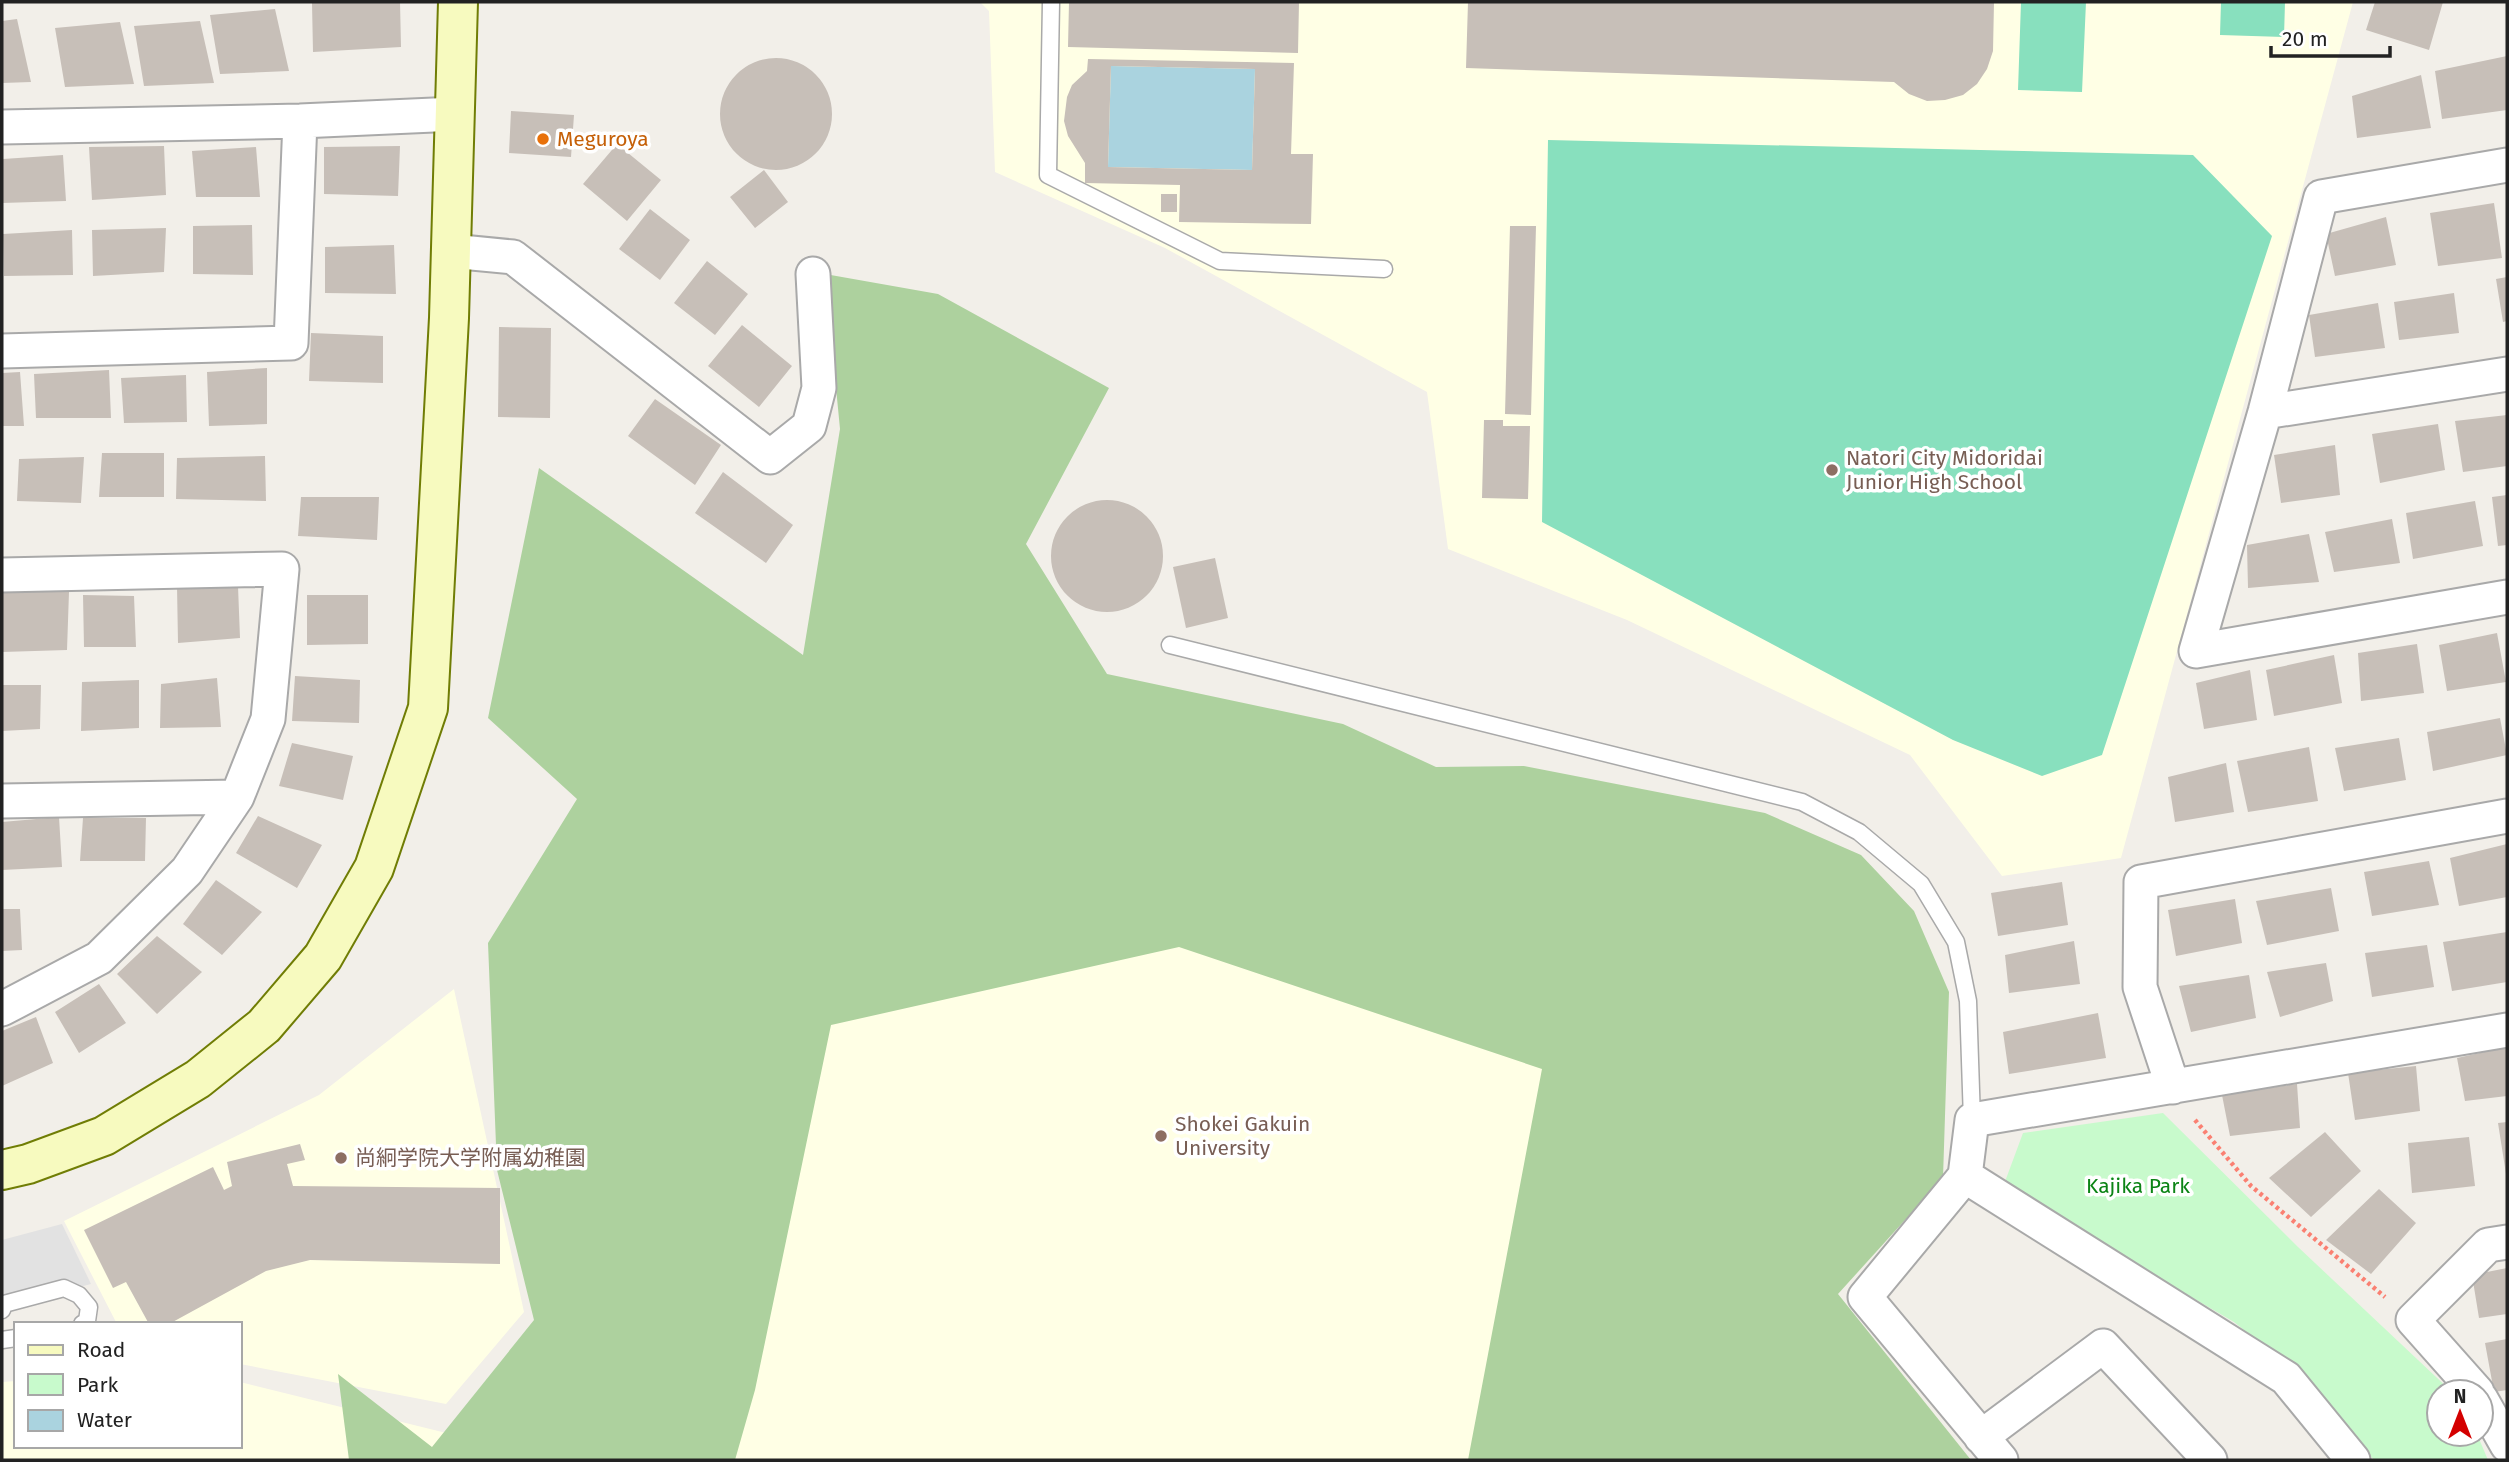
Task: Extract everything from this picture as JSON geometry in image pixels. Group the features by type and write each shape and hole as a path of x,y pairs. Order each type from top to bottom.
{"street":[{"path":"2,1170 28,1164 104,1136 198,1079 264,1026 323,957 374,869 428,708 452,251 458,2"},
{"path":"2,127 300,121 456,114"},
{"path":"2,351 291,343 300,121"},
{"path":"2507,165 2321,197 2265,412 2196,651 2507,597"},
{"path":"452,251 513,257 770,457 809,426 820,388 813,274"},
{"path":"2265,412 2507,374"},
{"path":"2,575 282,569 268,719 237,797 187,871 99,958 2,1009"},
{"path":"2,801 237,797"},
{"path":"2173,1087 2140,987 2141,882 2507,816"},
{"path":"2210,1460 2103,1346 1991,1448 1865,1297 1965,1176 1972,1120 2507,1030"},
{"path":"1965,1176 2286,1378 2353,1460"},
{"path":"2465,1378 2413,1320 2488,1245 2507,1242"},
{"path":"2495,1424 2507,1445"}],"lane":[{"path":"1051,2 1048,175 1220,261 1384,268"},
{"path":"1170,645 1802,802 1859,832 1920,884 1956,942 1968,1001 1972,1120"},
{"path":"2,1310 5,1304 64,1288 79,1295 89,1307 85,1322"}],"path":[{"path":"2193,1118 2251,1186 2413,1320"}],"shaded area":[{"name":"Natori City Midoridai Junior High School","path":"980,2 2353,2 2121,858 2002,876 1910,755 1627,620 1448,549 1427,392 1165,248 995,172 989,11"},
{"name":"Shokei Gakuin University","path":"1190,904 1599,1001 1502,1460 685,1460 717,1020"},
{"name":"尚絅学院大学附属幼稚園","path":"454,989 524,1312 446,1404 242,1364 242,1322 116,1322 64,1221 319,1095"},
{"path":"62,1224 91,1284 2,1307 2,1240"},
{"path":"14,1381 14,1448 242,1448 242,1382 555,1460 2,1460 2,1382"}],"green space":[{"path":"2021,2 2086,2 2082,92 2018,90"},
{"path":"2221,2 2285,2 2284,37 2220,35"},
{"path":"1548,140 2193,155 2272,236 2102,755 2042,776 1953,740 1542,522"},
{"path":"825,274 938,294 1109,388 1026,544 1107,674 1343,724 1436,767 1524,766 1765,813 1861,855 1914,911 1949,992 1943,1178 1838,1294 1971,1460 1468,1460 1542,1069 1179,947 831,1025 755,1390 735,1460 349,1460 338,1374 432,1447 534,1320 497,1170 488,943 577,799 488,718 539,468 803,655 840,429"},
{"name":"Kajika Park","path":"2163,1113 2298,1247 2437,1378 2425,1378 2425,1448 2483,1448 2488,1460 2374,1460 2301,1376 2234,1322 2003,1187 2023,1133"}],"water":[{"path":"1111,66 1255,69 1252,170 1108,167"}],"building":[{"path":"400,2 401,47 313,52 312,3"},
{"path":"1069,2 1299,2 1298,53 1068,47"},
{"path":"1468,2 1994,2 1993,51 1987,69 1977,84 1963,95 1927,101 1909,94 1894,82 1466,68"},
{"path":"2375,2 2443,2 2429,50 2366,30"},
{"path":"275,9 289,71 220,74 210,15"},
{"path":"17,19 31,82 2,83 2,21"},
{"path":"200,21 214,83 144,86 134,26"},
{"path":"120,22 134,84 65,87 55,28"},
{"path":"2507,56 2507,110 2442,119 2435,71"},
{"path":"776,58 797,63 815,75 827,93 832,114 827,135 815,153 797,165 776,170 755,165 737,153 725,135 720,114 725,93 737,75 755,63"},
{"path":"1088,59 1294,63 1291,154 1313,154 1311,224 1179,222 1180,185 1085,183 1085,163 1068,136 1064,121 1067,97 1072,85 1087,71","holes":["1111,66 1255,69 1252,170 1108,167"]},
{"path":"2421,75 2431,128 2357,138 2352,96"},
{"path":"511,111 574,115 571,157 509,153"},
{"path":"617,144 661,180 627,221 583,184"},
{"path":"164,146 166,195 92,200 89,147"},
{"path":"400,146 398,196 324,194 324,147"},
{"path":"256,147 260,197 196,197 192,151"},
{"path":"63,155 66,201 2,203 3,159"},
{"path":"764,170 788,202 755,228 730,197"},
{"path":"1161,194 1177,194 1177,212 1161,212"},
{"path":"2494,203 2502,258 2438,266 2430,213"},
{"path":"650,209 690,240 660,280 619,249"},
{"path":"2386,217 2396,265 2335,276 2326,234"},
{"path":"252,225 253,275 193,274 193,226"},
{"path":"1510,226 1536,226 1531,415 1505,414"},
{"path":"166,228 164,272 93,276 92,230"},
{"path":"72,230 73,275 4,276 3,234"},
{"path":"394,245 396,294 325,293 325,247"},
{"path":"707,261 748,294 715,335 674,303"},
{"path":"2507,277 2507,321 2503,322 2496,279"},
{"path":"2454,293 2459,333 2399,340 2394,302"},
{"path":"2378,303 2385,348 2315,357 2309,315"},
{"path":"742,325 792,366 759,407 708,366"},
{"path":"499,327 551,328 550,418 498,417"},
{"path":"311,333 383,336 383,383 309,381"},
{"path":"267,368 267,424 209,426 207,372"},
{"path":"109,370 111,418 36,418 34,374"},
{"path":"20,372 24,426 2,426 2,373"},
{"path":"186,375 187,422 124,423 121,378"},
{"path":"655,399 721,445 695,485 628,436"},
{"path":"2507,415 2507,466 2463,472 2455,421"},
{"path":"1484,420 1503,420 1503,426 1530,426 1528,499 1482,498"},
{"path":"2438,424 2445,470 2380,483 2372,434"},
{"path":"2335,445 2340,495 2281,503 2274,455"},
{"path":"102,453 164,453 164,497 99,497"},
{"path":"265,456 266,501 176,499 177,458"},
{"path":"84,457 81,503 17,501 19,459"},
{"path":"723,472 793,525 766,563 695,513"},
{"path":"2507,495 2507,545 2498,546 2492,497"},
{"path":"301,497 379,497 377,540 298,536"},
{"path":"1107,500 1128,505 1146,517 1158,535 1163,556 1158,577 1146,595 1128,607 1107,612 1086,607 1068,595 1056,577 1051,556 1056,535 1068,517 1086,505"},
{"path":"2475,501 2483,546 2413,559 2406,513"},
{"path":"2392,519 2400,563 2334,572 2325,532"},
{"path":"2309,534 2319,582 2248,588 2247,545"},
{"path":"1215,558 1228,618 1186,628 1173,567"},
{"path":"177,586 238,586 240,638 178,643"},
{"path":"2,592 69,592 67,650 2,652"},
{"path":"83,595 134,596 136,647 84,647"},
{"path":"307,595 368,595 368,644 307,645"},
{"path":"2497,633 2506,682 2447,691 2439,645"},
{"path":"2417,644 2424,693 2361,701 2358,653"},
{"path":"2334,655 2342,703 2274,716 2266,670"},
{"path":"2250,670 2257,720 2204,729 2196,683"},
{"path":"295,676 360,680 359,723 292,721"},
{"path":"217,678 221,727 160,728 161,684"},
{"path":"139,680 139,728 81,731 82,682"},
{"path":"2,685 41,685 40,729 2,731"},
{"path":"2500,718 2507,755 2433,771 2427,732"},
{"path":"2399,738 2406,780 2344,791 2335,748"},
{"path":"292,743 353,756 343,800 279,786"},
{"path":"2309,747 2318,801 2248,812 2237,761"},
{"path":"2226,763 2234,812 2175,822 2168,777"},
{"path":"258,816 322,845 297,888 236,853"},
{"path":"59,817 62,867 2,870 2,822"},
{"path":"83,818 146,818 145,861 80,861"},
{"path":"2507,844 2507,897 2459,906 2450,858"},
{"path":"2429,861 2439,905 2372,916 2364,872"},
{"path":"216,880 262,912 222,955 183,924"},
{"path":"2062,882 2068,925 1998,936 1991,893"},
{"path":"2331,888 2339,931 2267,945 2256,901"},
{"path":"2235,899 2242,943 2176,956 2168,910"},
{"path":"2,909 20,909 22,950 2,951"},
{"path":"2507,932 2507,982 2452,991 2443,942"},
{"path":"157,936 202,972 157,1014 117,974"},
{"path":"2074,941 2080,984 2009,993 2005,955"},
{"path":"2427,945 2434,987 2372,997 2365,953"},
{"path":"2326,963 2333,1001 2280,1017 2267,972"},
{"path":"2249,975 2256,1018 2191,1032 2179,986"},
{"path":"99,984 126,1023 79,1053 55,1012"},
{"path":"2098,1013 2106,1058 2009,1074 2003,1032"},
{"path":"36,1017 53,1063 2,1086 2,1031"},
{"path":"2507,1047 2507,1096 2465,1101 2457,1058"},
{"path":"2416,1066 2420,1111 2355,1120 2348,1073"},
{"path":"2297,1084 2300,1128 2230,1136 2222,1095"},
{"path":"2507,1122 2507,1173 2506,1174 2498,1123"},
{"path":"2325,1132 2361,1171 2311,1217 2269,1178"},
{"path":"2469,1137 2475,1186 2412,1193 2408,1143"},
{"path":"300,1144 305,1160 287,1164 293,1186 500,1188 500,1264 310,1260 266,1271 173,1322 148,1322 126,1282 113,1288 84,1230 213,1167 224,1190 232,1186 227,1162"},
{"path":"2379,1189 2416,1223 2371,1274 2326,1240"},
{"path":"2507,1268 2507,1314 2479,1318 2472,1275"},
{"path":"2507,1339 2507,1390 2495,1392 2495,1378 2491,1378 2485,1343"}],"place":[{"name":"Meguroya","path":"543,139"},
{"name":"Natori City Midoridai Junior High School","path":"1832,470"},
{"name":"Shokei Gakuin University","path":"1161,1136"},
{"name":"尚絅学院大学附属幼稚園","path":"341,1158"}]}
